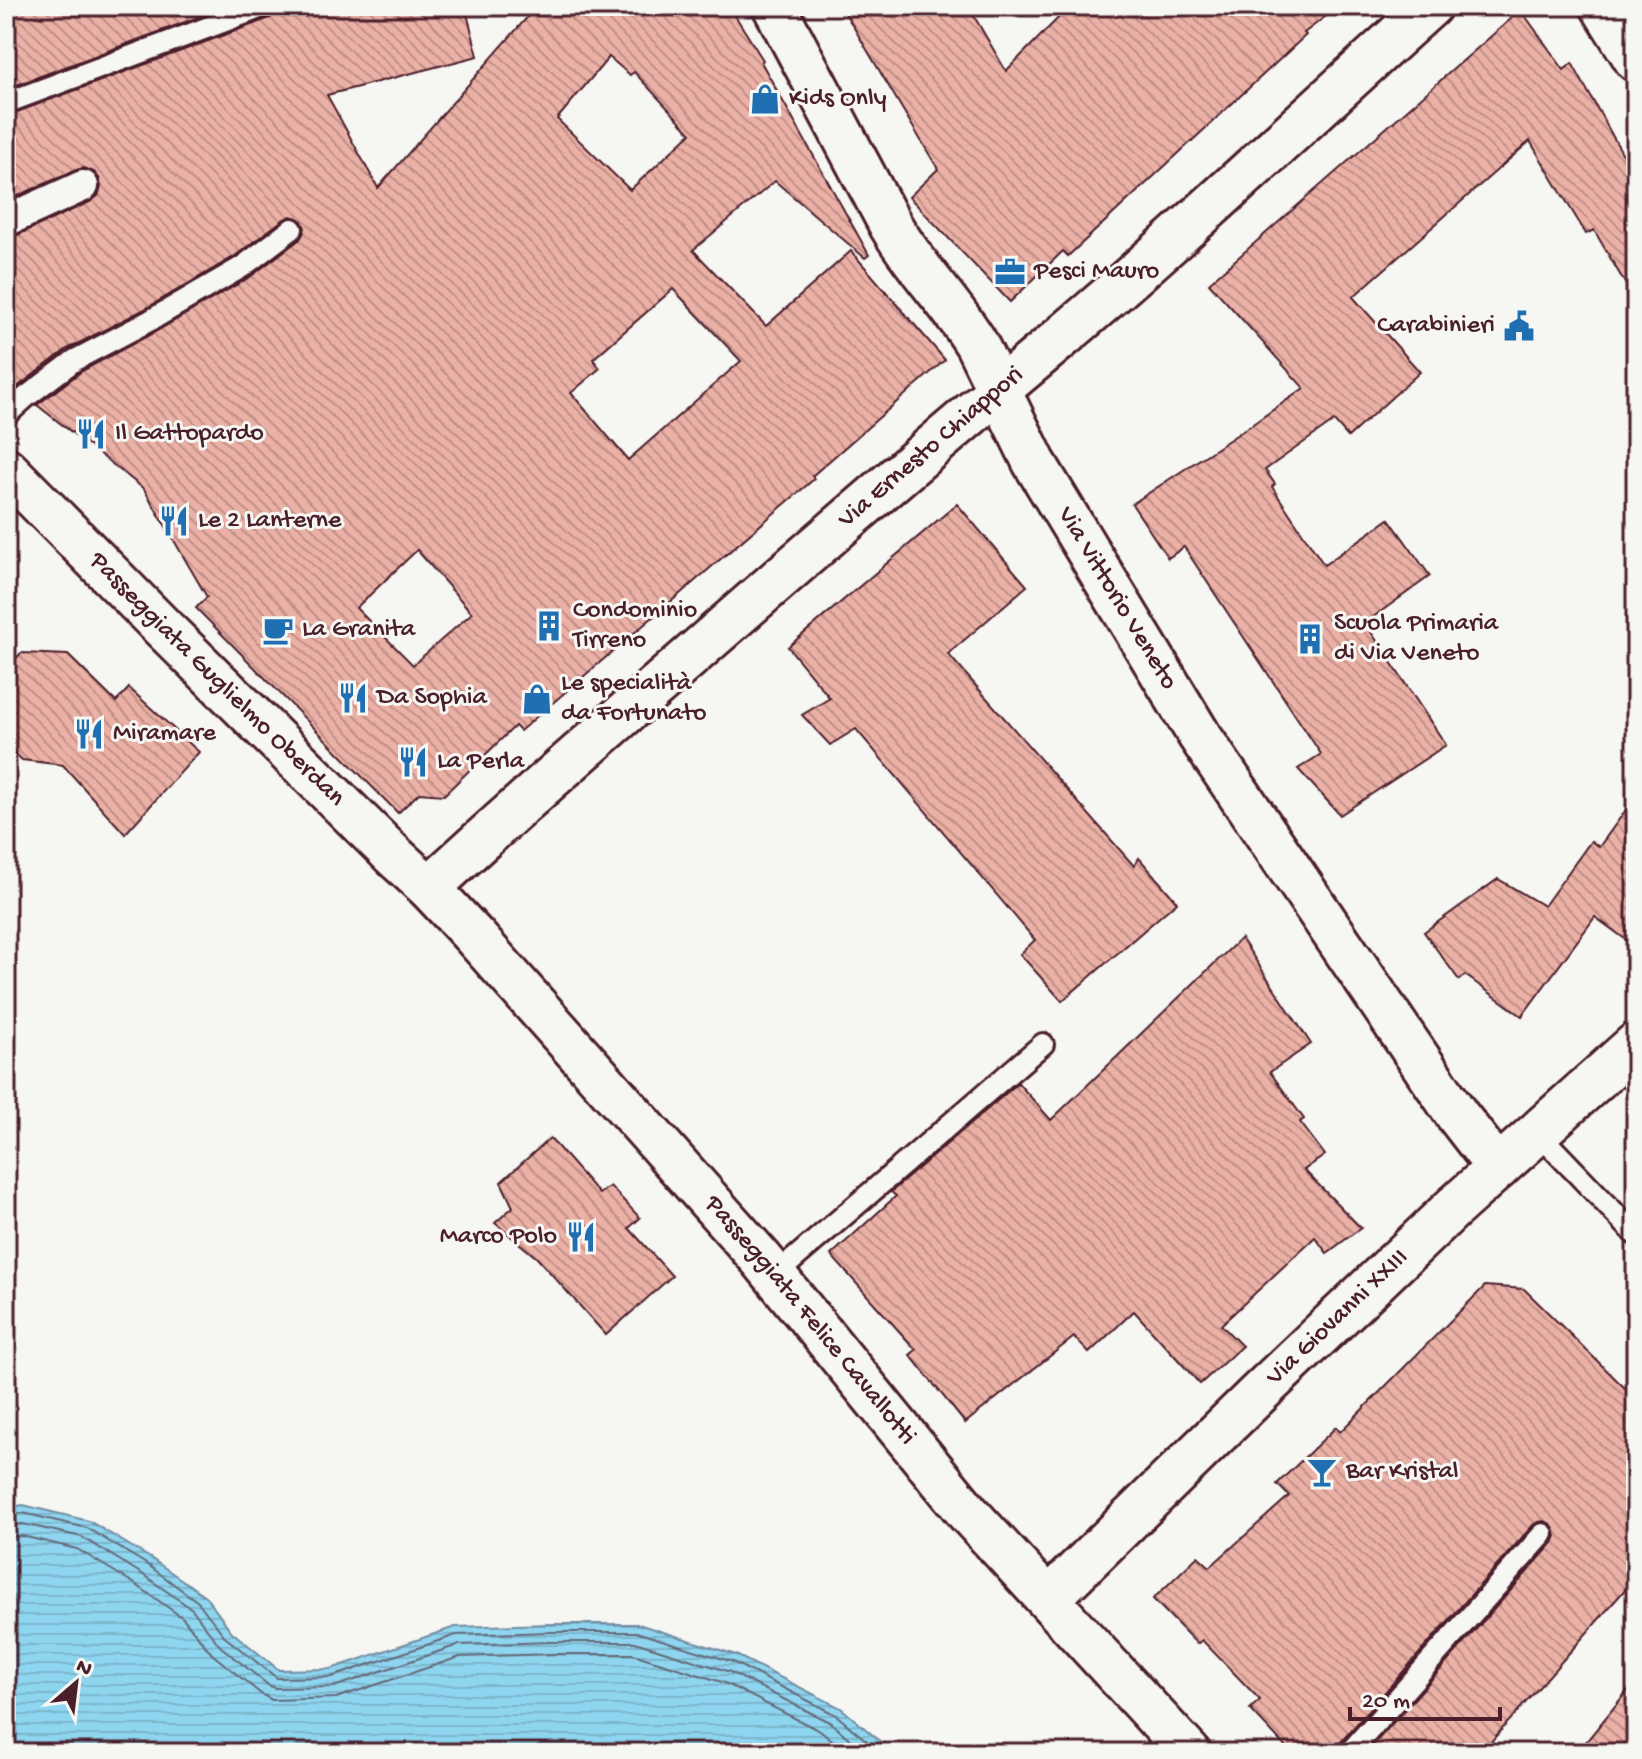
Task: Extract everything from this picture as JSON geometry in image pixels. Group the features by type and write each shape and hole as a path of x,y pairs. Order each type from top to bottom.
{"street":[{"name":"Via Vittorio Veneto","path":"774,6 891,226 905,250 967,327 1034,462 1199,735 1457,1115 1498,1168"},
{"name":"Via Ernesto Chiappori","path":"429,888 745,607 1057,341 1430,6"},
{"path":"1602,6 1636,60"},
{"path":"6,221 83,186"},
{"name":"Passeggiata Guglielmo Oberdan","path":"6,469 171,636 429,888"},
{"name":"Passeggiata Felice Cavallotti","path":"429,888 774,1276 968,1513 1189,1753"},
{"name":"Via Giovanni XXIII","path":"1048,1599 1259,1393 1498,1168 1636,1044"}],"lane":[{"path":"6,103 265,6"},
{"path":"6,415 75,360 242,267 292,229"},
{"path":"774,1276 1043,1044"},
{"path":"1538,1133 1636,1235"},
{"path":"1349,1753 1543,1534"}],"water":[{"path":"23,1505 89,1521 152,1559 205,1596 232,1632 279,1670 331,1669 455,1627 638,1624 736,1655 841,1708 894,1753 6,1753 6,1508"}],"building":[{"path":"6,6 228,6 6,89"},
{"path":"278,6 465,6 478,56 327,95 378,188 537,6 729,6 763,60 761,62 869,255 865,258 775,181 693,250 766,326 851,251 945,360 812,476 814,479 520,731 515,726 444,795 419,793 398,813 196,608 207,597 144,489 37,405 82,371 250,277 300,239 305,228 302,221 291,216 284,219 235,256 145,309 67,349 16,388 6,380 6,239 90,202 98,196 101,187 94,172 84,168 6,201 6,116 275,14","holes":["609,57 630,75 634,72 691,133 630,190 557,119","673,289 741,361 628,460 571,393 600,368 593,359","417,550 472,613 413,665 356,608"]},
{"path":"841,6 968,6 1006,71 1070,6 1339,6 1304,33 1306,35 1068,256 1063,251 1010,302 909,197 938,169"},
{"path":"1521,10 1564,70 1572,63 1636,178 1636,302 1594,230 1586,234 1530,141 1353,297 1420,372 1348,437 1334,421 1265,470 1275,484 1272,487 1324,565 1389,519 1430,576 1365,623 1446,745 1340,815 1298,769 1321,754 1184,547 1168,558 1132,504 1304,388 1209,283"},
{"path":"957,504 1027,586 948,654 1134,866 1139,858 1177,902 1062,1001 1020,954 1035,940 856,729 830,745 802,715 830,698 788,647"},
{"path":"21,653 68,655 116,702 129,688 199,752 125,834 63,765 22,760 6,745 6,669"},
{"path":"1636,796 1636,947 1595,917 1522,1016 1465,975 1459,980 1424,932 1498,879 1544,906 1591,841 1599,847"},
{"path":"1241,938 1311,1044 1270,1072 1304,1119 1300,1122 1325,1155 1304,1170 1361,1228 1327,1253 1315,1237 1221,1325 1242,1346 1200,1384 1134,1311 1089,1353 1074,1337 965,1423 910,1355 916,1350 831,1255 896,1196 891,1192 1018,1083 1051,1120"},
{"path":"550,1138 599,1194 610,1186 640,1218 629,1228 672,1276 606,1335 537,1258 495,1223 513,1207 501,1182"},
{"path":"1485,1286 1524,1289 1636,1399 1636,1577 1481,1753 1366,1753 1553,1543 1556,1536 1552,1525 1545,1521 1538,1522 1339,1744 1336,1753 1291,1753 1250,1709 1260,1700 1202,1640 1197,1644 1153,1599 1198,1556 1210,1567 1289,1496 1277,1484 1336,1427 1340,1432"},
{"path":"1636,1680 1636,1753 1577,1753"}],"place":[{"name":"Kids Only","path":"765,99"},
{"name":"Pesci Mauro","path":"1010,272"},
{"name":"Carabinieri","path":"1519,326"},
{"name":"Il Gattopardo","path":"91,434"},
{"name":"Le 2 Lanterne","path":"174,521"},
{"name":"Condominio Tirreno","path":"549,626"},
{"name":"La Granita","path":"278,630"},
{"name":"Scuola Primaria di Via Veneto","path":"1310,639"},
{"name":"Da Sophia","path":"353,698"},
{"name":"Le specialità da Fortunato","path":"537,699"},
{"name":"Miramare","path":"89,734"},
{"name":"La Perla","path":"413,762"},
{"name":"Marco Polo","path":"581,1237"},
{"name":"Bar Kristal","path":"1322,1472"}]}
